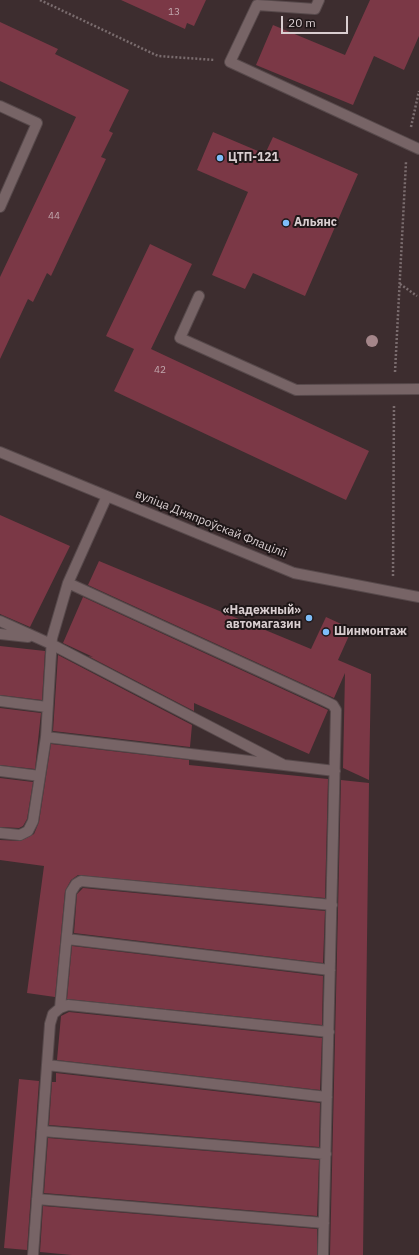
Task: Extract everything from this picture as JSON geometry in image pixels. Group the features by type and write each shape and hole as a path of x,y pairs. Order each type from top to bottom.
{"street":[{"path":"319,0 315,9 257,5 230,62 419,149"},
{"path":"0,106 37,123 0,207"},
{"path":"199,296 180,338 296,390 419,390"},
{"name":"вуліца Дняпроўскай Флаціліі","path":"0,452 294,573 419,597"},
{"path":"0,833 20,835 28,830 33,821 46,737 52,644 68,583 107,496"},
{"path":"68,583 333,705 336,710 336,771 323,1255"},
{"path":"0,621 52,644 284,765"},
{"path":"0,634 37,638"},
{"path":"0,701 48,707"},
{"path":"46,737 336,771"},
{"path":"0,771 40,776"},
{"path":"60,1008 71,892 76,884 81,881 332,905"},
{"path":"67,939 330,970"},
{"path":"33,1255 50,1024 54,1014 60,1008 68,1005 329,1032"},
{"path":"47,1065 327,1097"},
{"path":"42,1131 326,1154"},
{"path":"37,1200 324,1223"}],"path":[{"path":"40,0 158,56 230,62"},
{"path":"392,592 394,390 407,143 419,91"},
{"path":"400,284 417,296"}],"building":[{"path":"121,0 206,0 194,26 187,23 185,29"},
{"path":"370,0 419,0 419,36 404,70 374,56 353,105 256,65 273,25 345,55"},
{"path":"0,22 58,49 55,54 129,90 109,131 113,133 101,157 106,159 51,276 47,273 33,302 28,299 0,359 0,277 76,117 0,81"},
{"name":"Альянс","path":"213,132 265,154 273,137 358,174 305,296 253,273 245,289 212,275 248,192 197,170"},
{"path":"150,244 192,264 151,349 369,451 346,500 114,391 134,349 106,336"},
{"path":"0,515 70,546 30,627 0,614"},
{"path":"99,561 311,649 326,617 352,629 338,660 371,674 369,780 343,768 345,673 334,698 88,585"},
{"path":"83,597 328,710 309,754 194,703 194,711 88,656 93,657 63,643"},
{"path":"0,646 45,651 42,700 0,695"},
{"path":"58,655 192,725 190,747 53,731"},
{"path":"0,708 41,713 35,769 0,765"},
{"path":"51,744 189,760 189,765 328,779 325,898 78,875 71,880 65,891 55,997 27,993 44,866 0,860 0,840 20,841 34,834 39,822"},
{"path":"0,778 33,782 27,819 23,826 19,828 0,827"},
{"path":"341,780 369,783 363,1255 330,1255"},
{"path":"83,888 325,911 323,963 74,933 77,894"},
{"path":"72,946 323,976 322,1025 67,999"},
{"path":"69,1012 322,1038 320,1090 57,1060 61,1016"},
{"path":"56,1073 320,1103 319,1147 49,1125 52,1082 56,1082"},
{"path":"19,1079 39,1081 27,1250 4,1248"},
{"path":"48,1138 319,1160 317,1216 44,1193"},
{"path":"43,1206 317,1229 317,1255 72,1255 40,1252"}],"place":[{"name":"ЦТП-121","path":"220,158"},
{"name":"Альянс","path":"286,223"},
{"name":"«Надежный» автомагазин","path":"309,618"},
{"name":"Шинмонтаж","path":"326,632"}]}
